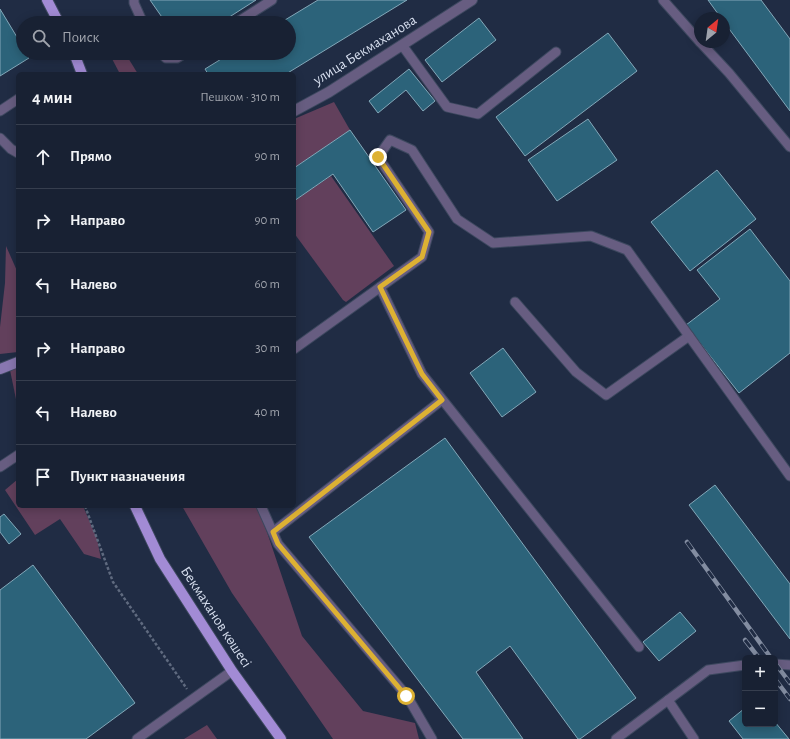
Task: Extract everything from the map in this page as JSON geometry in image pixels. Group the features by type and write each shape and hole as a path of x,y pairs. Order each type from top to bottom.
{"main road":[{"path":"48,0 56,16"},
{"path":"77,60 81,72"},
{"name":"Бекмаханов көшесі","path":"136,508 160,559 232,671 281,739"}],"street":[{"name":"улица Бекмаханова","path":"296,110 329,92 472,0"},
{"path":"0,369 16,363"}],"lane":[{"path":"134,0 140,16"},
{"path":"247,16 272,0"},
{"path":"664,0 694,35"},
{"path":"402,45 447,108 478,114 556,52"},
{"path":"706,48 729,73 790,147"},
{"path":"0,111 16,100"},
{"path":"0,138 16,152"},
{"path":"296,348 422,257 429,232 378,157 390,140 412,150 458,219 493,243 591,236 627,250 790,476"},
{"path":"380,287 422,374 639,647"},
{"path":"514,302 576,372 606,395 689,336"},
{"path":"273,532 442,400"},
{"path":"0,467 16,456"},
{"path":"262,508 278,544 406,696 432,739"},
{"path":"778,664 790,664"},
{"path":"616,739 708,670 742,665"},
{"path":"137,739 232,671"},
{"path":"668,700 694,739"}],"path":[{"path":"86,508 113,582 193,698"}],"shaded area":[{"path":"113,60 129,60 137,72 119,72"},
{"path":"334,102 350,130 296,167 296,118"},
{"path":"331,176 394,266 346,302 343,300 296,236 296,200"},
{"path":"6,246 16,268 16,352 0,354 0,327 5,283"},
{"path":"16,367 16,399 10,370"},
{"path":"16,481 16,506 5,490"},
{"path":"17,508 84,508 97,539 101,559 84,554 60,519 35,535"},
{"path":"183,508 258,508 302,636 363,711 415,723 419,739 333,739 232,593"},
{"path":"207,725 217,739 184,739"}],"building":[{"path":"150,0 256,0 231,16 161,16"},
{"path":"318,0 407,0 289,72 207,72 205,69 220,60 296,60 296,16 292,16"},
{"path":"708,0 761,0 790,39 790,111 730,30 730,12 717,12"},
{"path":"0,9 16,35 16,60 26,60 0,76"},
{"path":"479,18 496,40 442,82 425,60"},
{"path":"608,33 637,71 525,156 496,117"},
{"path":"409,69 435,101 423,111 406,90 378,113 369,101"},
{"path":"588,119 617,160 557,201 528,160"},
{"path":"350,130 406,210 373,232 333,174 296,200 296,167"},
{"path":"717,170 756,219 690,271 651,222"},
{"path":"750,229 790,281 790,353 739,393 686,325 720,299 697,270"},
{"path":"503,348 536,392 502,417 470,373"},
{"path":"445,438 636,698 580,739 578,739 510,646 476,672 523,739 463,739 309,537"},
{"path":"715,485 790,584 790,639 689,505"},
{"path":"4,514 21,534 9,544 0,532 0,517"},
{"path":"33,565 135,703 86,739 0,739 0,590"},
{"path":"680,612 696,631 659,661 643,642"},
{"path":"742,710 742,727 778,727 778,726 789,739 743,739 729,721"}],"railway":[{"path":"687,542 769,655"},
{"path":"745,640 757,655"},
{"path":"778,667 790,683"},
{"path":"778,683 790,699"}],"route":[{"path":"378,157 429,232 422,257 380,287 422,374 442,400 273,532 278,544 406,696"}]}
